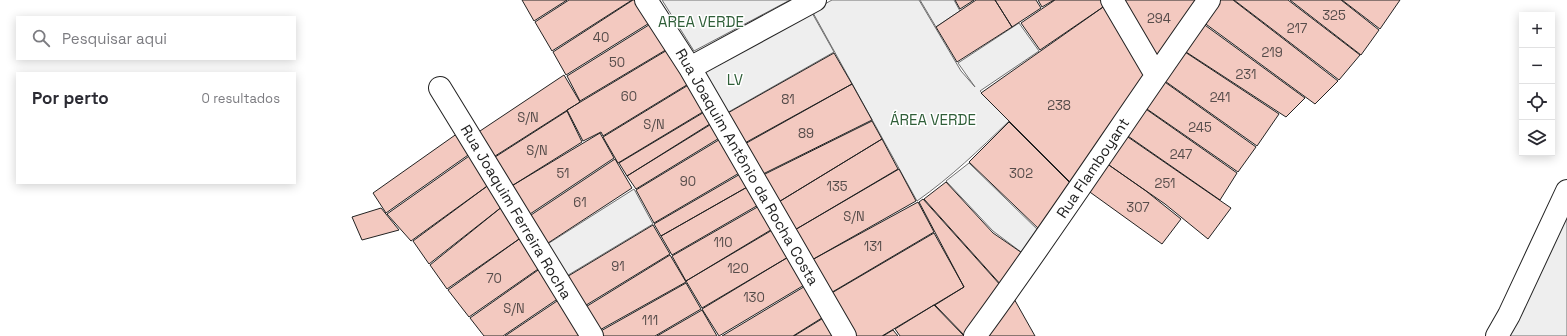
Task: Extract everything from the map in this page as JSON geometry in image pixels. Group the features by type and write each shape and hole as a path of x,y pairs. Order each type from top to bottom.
{"street":[{"name":"Rua Joaquim Antônio da Rocha Costa","path":"646,0 690,68 845,336"},
{"path":"690,68 815,0"},
{"path":"1112,0 1156,75"},
{"name":"Rua Flamboyant","path":"976,336 1028,264 1156,75 1209,0"},
{"name":"Rua Joaquim Ferreira Rocha","path":"440,88 592,336"},
{"path":"1498,336 1510,315 1567,191"}],"green space":[{"name":"AREA VERDE","path":"662,0 790,0 694,51"},
{"name":"ÁREA VERDE","path":"832,0 919,0 961,71 975,87 958,63 1019,23 1039,51 980,91 1009,121 953,173 917,201 812,11"},
{"path":"920,0 954,0 960,11 936,27"},
{"name":"LV","path":"811,11 834,52 725,114 700,70"},
{"path":"969,163 1040,232 1025,255 993,231 946,181"},
{"path":"634,189 653,224 565,277 546,245"},
{"path":"1567,211 1567,336 1509,336 1515,326"}],"building":[{"path":"522,0 567,0 534,21"},
{"path":"569,0 632,0 552,51 535,22"},
{"path":"633,0 637,0 651,22 566,75 553,52"},
{"path":"955,0 974,0 960,9"},
{"path":"976,0 995,0 1012,27 957,62 936,27"},
{"path":"995,0 1036,0 1041,8 1012,27"},
{"path":"1038,0 1054,0 1042,7"},
{"path":"1055,0 1103,0 1106,5 1040,50 1021,23"},
{"path":"1120,0 1200,0 1157,61"},
{"path":"1218,0 1233,0 1338,81 1315,104 1203,22"},
{"path":"1234,0 1288,0 1360,55 1339,80"},
{"path":"1290,0 1341,0 1379,30 1361,55"},
{"path":"1342,0 1400,0 1380,29"},
{"path":"1106,5 1147,74 1072,184 981,93"},
{"path":"652,23 669,48 580,101 567,76"},
{"path":"1202,23 1305,98 1286,117 1183,50"},
{"path":"669,49 690,83 603,136 601,132 583,141 567,110"},
{"path":"1182,50 1279,114 1257,146 1162,79"},
{"path":"834,53 852,84 743,144 726,114"},
{"path":"564,75 580,102 492,158 477,133"},
{"path":"1162,80 1256,147 1238,172 1144,107"},
{"path":"690,84 706,110 618,163 603,137"},
{"path":"852,84 872,120 761,175 743,145"},
{"path":"1143,107 1237,173 1220,200 1125,134"},
{"path":"567,111 582,142 510,187 492,159"},
{"path":"706,111 713,122 627,176 619,163"},
{"path":"872,121 882,139 777,203 761,176"},
{"path":"1009,122 1072,185 1041,231 969,162"},
{"path":"713,123 721,137 636,189 627,176"},
{"path":"458,133 471,153 386,213 373,193"},
{"path":"600,133 614,158 527,216 510,187"},
{"path":"1125,135 1231,208 1208,239 1165,204 1106,163"},
{"path":"722,138 741,172 654,223 636,190"},
{"path":"882,139 898,169 793,231 777,203"},
{"path":"472,154 490,184 411,241 387,214"},
{"path":"615,159 632,188 545,245 528,217"},
{"path":"1106,163 1146,191 1181,219 1162,244 1087,190"},
{"path":"899,169 916,201 810,261 793,231"},
{"path":"742,173 749,186 661,236 654,224"},
{"path":"946,182 993,233 1025,255 1002,286 924,199"},
{"path":"490,184 503,206 429,264 413,241"},
{"path":"749,186 760,204 672,255 661,236"},
{"path":"923,199 1002,287 965,336 935,305 964,287 919,202"},
{"path":"918,202 934,232 829,294 810,261"},
{"path":"761,205 774,228 686,281 672,256"},
{"path":"503,206 522,237 447,289 430,265"},
{"path":"381,208 399,230 362,240 352,217"},
{"path":"653,225 670,254 583,307 565,278"},
{"path":"774,229 790,256 702,308 686,281"},
{"path":"934,233 964,287 882,336 854,336 830,294"},
{"path":"522,237 541,267 469,317 448,290"},
{"path":"670,255 686,282 598,331 584,308"},
{"path":"790,256 806,284 719,336 702,309"},
{"path":"541,268 559,298 503,336 484,336 470,318"},
{"path":"686,283 701,309 655,336 601,336 599,332"},
{"path":"807,285 825,316 793,336 722,336"},
{"path":"1013,297 1035,336 985,336"},
{"path":"560,299 583,336 505,336"},
{"path":"934,305 964,336 900,336 895,329"},
{"path":"702,310 717,336 657,336"},
{"path":"825,317 835,334 831,336 794,336"},
{"path":"893,330 898,336 883,336"}]}
